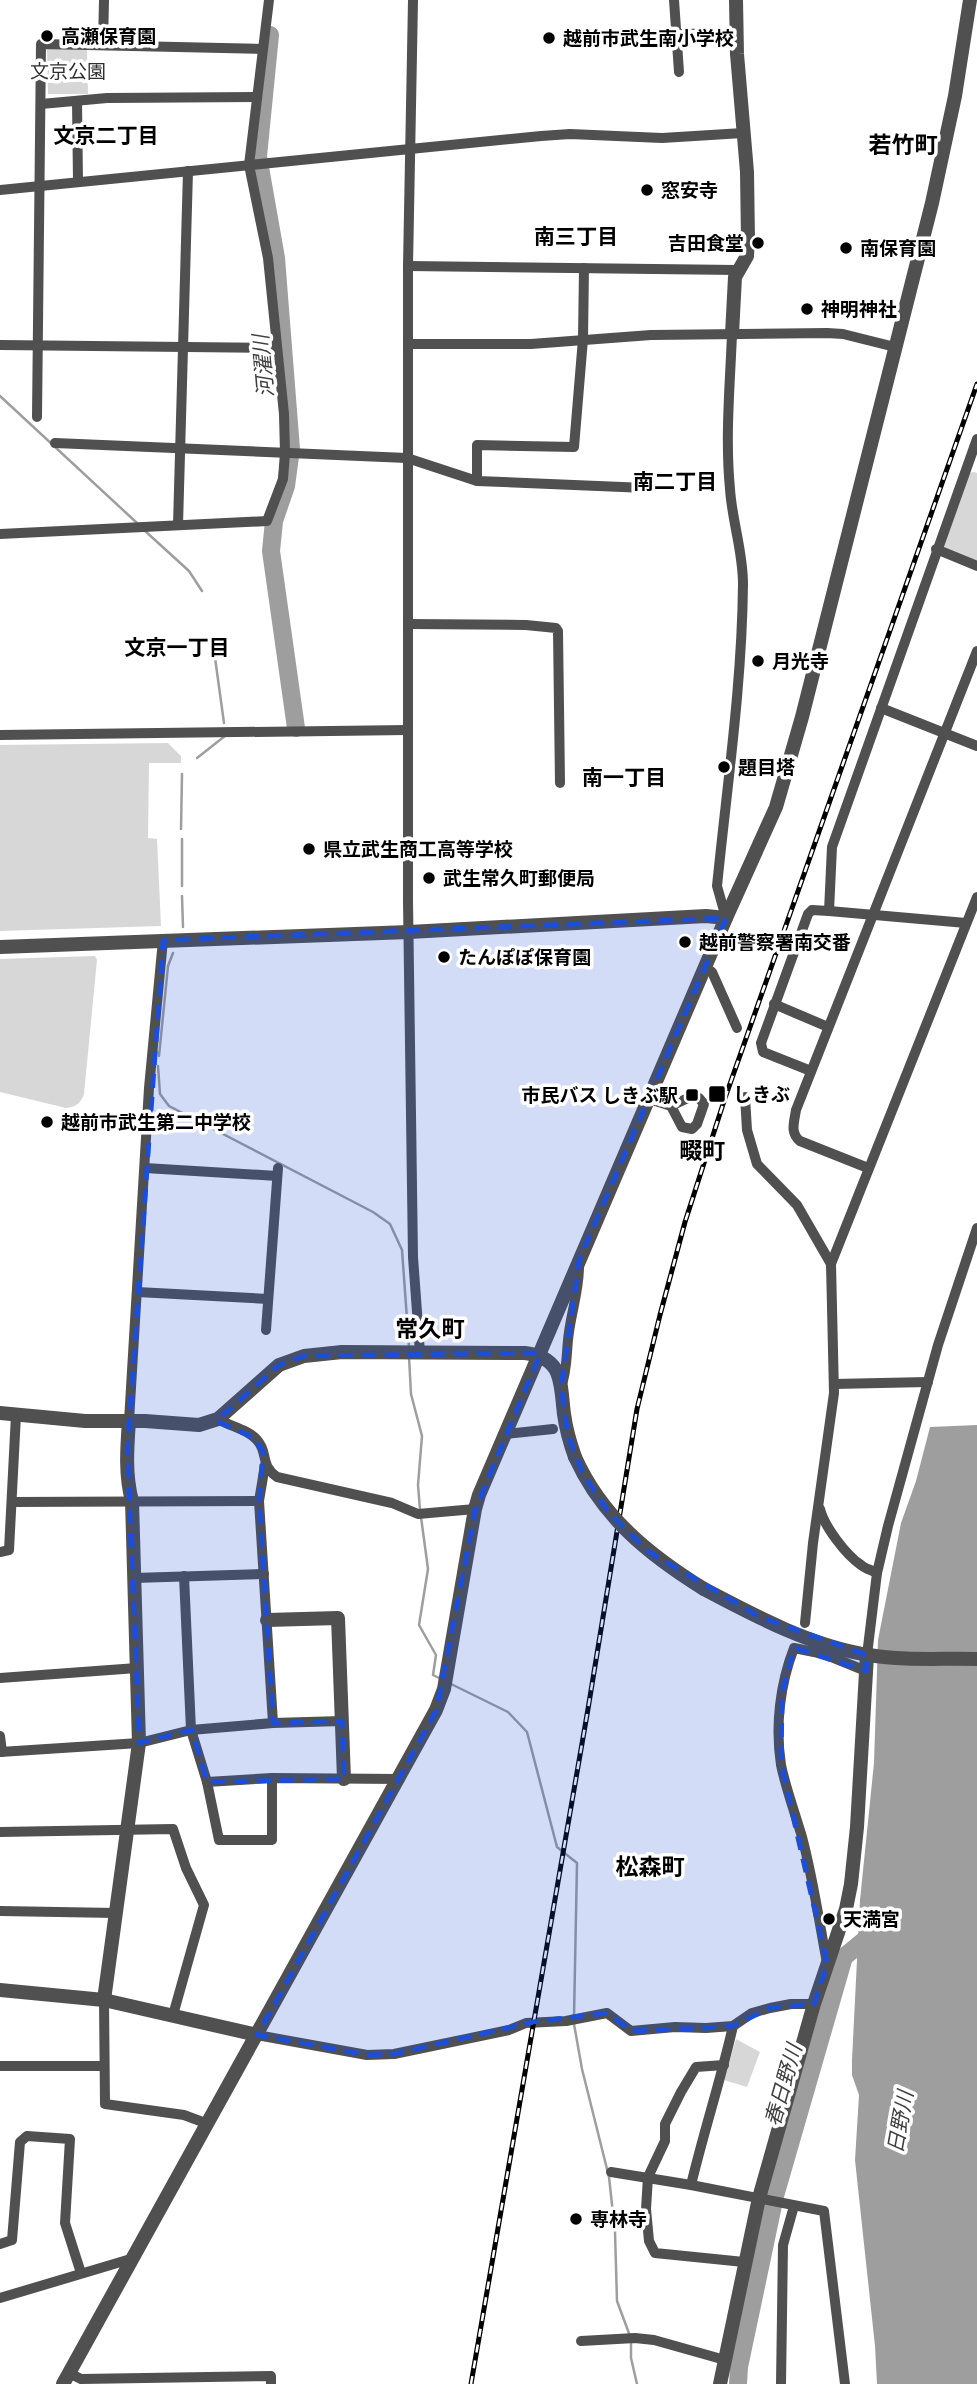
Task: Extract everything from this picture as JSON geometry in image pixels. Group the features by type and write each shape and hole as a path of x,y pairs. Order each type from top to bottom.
{"street":[{"path":"103,45 104,0"},
{"path":"0,534 267,521 283,479 285,453 268,258 249,164 269,0"},
{"path":"413,0 407,458 413,1353"},
{"path":"674,0 679,72"},
{"path":"726,918 716,887 739,682 743,580 728,462 732,334 735,276 747,256 748,247 747,172 736,0"},
{"path":"271,2384 271,2376 135,2381 66,2379 436,1710 445,1681 475,1508 780,794 802,718 956,96 970,0"},
{"path":"677,34 737,33"},
{"path":"37,417 41,44 263,49"},
{"path":"41,104 107,98 257,97"},
{"path":"77,101 78,182"},
{"path":"0,190 559,135 662,138 743,133"},
{"path":"178,525 188,171"},
{"path":"408,266 737,270"},
{"path":"477,481 477,445 574,447 583,339 584,268"},
{"path":"408,344 511,345 651,335 836,333 895,347"},
{"path":"0,345 277,348"},
{"path":"829,911 832,847 936,549 973,466 977,439"},
{"path":"55,443 407,458 477,481 646,488"},
{"path":"936,549 977,566"},
{"path":"408,624 526,625 556,628 560,783"},
{"path":"868,1168 795,1137 793,1130 796,1110 977,651"},
{"path":"881,708 977,746"},
{"path":"0,735 408,730"},
{"path":"805,1623 832,1414 834,1384 831,1264 977,897"},
{"path":"811,1071 763,1052 761,1043 808,914 812,910 966,923"},
{"path":"0,947 409,932 692,917 726,918"},
{"path":"163,940 149,1088 127,1450 132,1501 139,1743 104,2000 103,2066 105,2104 184,2115 208,2124"},
{"path":"705,967 712,972 737,1028"},
{"path":"774,1004 828,1027"},
{"path":"746,1097 747,1130 757,1164 797,1205 831,1264"},
{"path":"649,1099 671,1106"},
{"path":"145,1168 278,1172 266,1330"},
{"path":"720,2384 744,2262 814,2004 846,1909 851,1884 866,1671 870,1656 877,1573 948,1313 977,1228"},
{"path":"561,1387 566,1374 568,1338 579,1280 579,1260"},
{"path":"137,1292 268,1299"},
{"path":"0,1413 85,1421 199,1424 218,1419 279,1366 304,1356 342,1352 539,1355 554,1365 575,1457 595,1495 622,1527 649,1552 705,1588 751,1612 842,1650 870,1656 977,1660"},
{"path":"834,1384 928,1382"},
{"path":"0,1552 9,1550 16,1415"},
{"path":"218,1419 256,1438 262,1448 265,1465 259,1501 273,1723"},
{"path":"505,1434 553,1429"},
{"path":"265,1465 278,1478 392,1503 418,1514 475,1508"},
{"path":"0,1474 13,1473"},
{"path":"12,1502 259,1501"},
{"path":"819,1503 822,1520 839,1542 861,1566 877,1573"},
{"path":"134,1578 264,1574"},
{"path":"184,1576 191,1730 207,1782 219,1840 272,1840 272,1779"},
{"path":"267,1620 338,1618 344,1779"},
{"path":"827,1963 802,1838 781,1764 779,1714 786,1667 794,1648 824,1654 866,1671"},
{"path":"0,1678 137,1668"},
{"path":"0,1736 1,1752 139,1743 191,1730 273,1723 342,1721"},
{"path":"207,1782 400,1779"},
{"path":"0,1832 173,1829 190,1877 204,1905 173,2015"},
{"path":"0,1911 116,1913"},
{"path":"0,1990 104,2000 257,2035 367,2055 394,2054 442,2045 533,2022 566,2021 607,2014 631,2031 733,2026 752,2014 770,2008 814,2004"},
{"path":"691,2185 733,2026"},
{"path":"724,2065 696,2067 665,2124 665,2141 648,2177 646,2208 649,2241 655,2253 744,2262"},
{"path":"0,2066 103,2066"},
{"path":"0,2244 12,2239 20,2142 27,2136 70,2139 65,2223 81,2273"},
{"path":"611,2172 824,2211 845,2384"},
{"path":"781,2384 783,2245 789,2205"},
{"path":"0,2298 134,2258"},
{"path":"581,2342 635,2338 654,2340 725,2360"}],"highlighted area":[{"path":"726,918 579,1260 561,1387 568,1436 583,1474 609,1513 649,1552 760,1617 867,1655 866,1671 794,1648 782,1692 781,1764 827,1963 814,2004 770,2008 733,2026 706,2028 631,2031 607,2013 533,2022 394,2054 367,2055 257,2035 436,1710 475,1509 540,1353 304,1356 279,1365 216,1421 255,1438 263,1453 259,1501 273,1723 342,1721 344,1779 207,1782 191,1730 139,1743 127,1450 163,940"}],"green space":[{"name":"文京公園","path":"47,48 87,48 88,94 48,94"},
{"path":"969,473 977,473 977,561 945,548 942,542"},
{"path":"168,743 181,756 181,763 149,763 148,838 157,839 161,926 0,931 0,745"},
{"path":"95,956 97,960 84,1094 81,1100 75,1106 66,1108 0,1092 0,959"},
{"path":"736,2039 760,2052 747,2087 724,2080"}],"water":[{"name":"日野川","path":"977,1425 977,2384 877,2384 855,2160 859,2095 852,2075 852,2060 860,1900 874,1763 878,1640 901,1523 916,1481 930,1427"}],"waterway":[{"name":"河濯川","path":"270,35 258,156 276,258 291,449 286,486 274,521 271,551 296,728"},
{"path":"0,396 137,523"},
{"path":"144,530 189,571 202,591"},
{"path":"212,636 224,723"},
{"path":"197,758 225,736"},
{"path":"181,829 182,774"},
{"path":"182,839 182,886"},
{"path":"182,896 183,927"},
{"path":"159,1056 168,966 173,953"},
{"path":"158,1066 160,1094 169,1106 373,1212 390,1224 402,1250 409,1347"},
{"path":"409,1357 411,1394 422,1436 418,1485 420,1510"},
{"path":"421,1517 428,1569 419,1625 436,1655 433,1675 439,1678"},
{"path":"451,1684 508,1712 527,1732 557,1847 577,1863 574,2017"},
{"name":"春日野川","path":"738,2384 739,2367 775,2196 844,1957 878,1929"},
{"path":"574,2024 582,2069 609,2177 615,2232 617,2301 630,2336"},
{"path":"631,2342 631,2358 637,2384"}],"railway":[{"path":"471,2384 637,1409 660,1315 685,1222 725,1098 977,384"}],"place":[{"name":"高瀬保育園","path":"47,36"},
{"name":"越前市武生南小学校","path":"549,38"},
{"name":"窓安寺","path":"647,190"},
{"name":"吉田食堂","path":"758,243"},
{"name":"南保育園","path":"846,248"},
{"name":"神明神社","path":"807,309"},
{"name":"月光寺","path":"758,661"},
{"name":"題目塔","path":"724,767"},
{"name":"県立武生商工高等学校","path":"309,849"},
{"name":"武生常久町郵便局","path":"429,878"},
{"name":"越前警察署南交番","path":"685,942"},
{"name":"たんぽぽ保育園","path":"444,957"},
{"name":"しきぶ","path":"717,1094"},
{"name":"市民バス しきぶ駅","path":"692,1095"},
{"name":"越前市武生第二中学校","path":"47,1122"},
{"name":"天満宮","path":"829,1919"},
{"name":"専林寺","path":"576,2219"}],"district":[{"name":"文京二丁目","path":"106,135"},
{"name":"若竹町","path":"903,145"},
{"name":"南三丁目","path":"576,236"},
{"name":"南二丁目","path":"675,481"},
{"name":"文京一丁目","path":"177,647"},
{"name":"南一丁目","path":"624,777"},
{"name":"畷町","path":"702,1151"},
{"name":"常久町","path":"430,1329"},
{"name":"松森町","path":"650,1867"}]}
